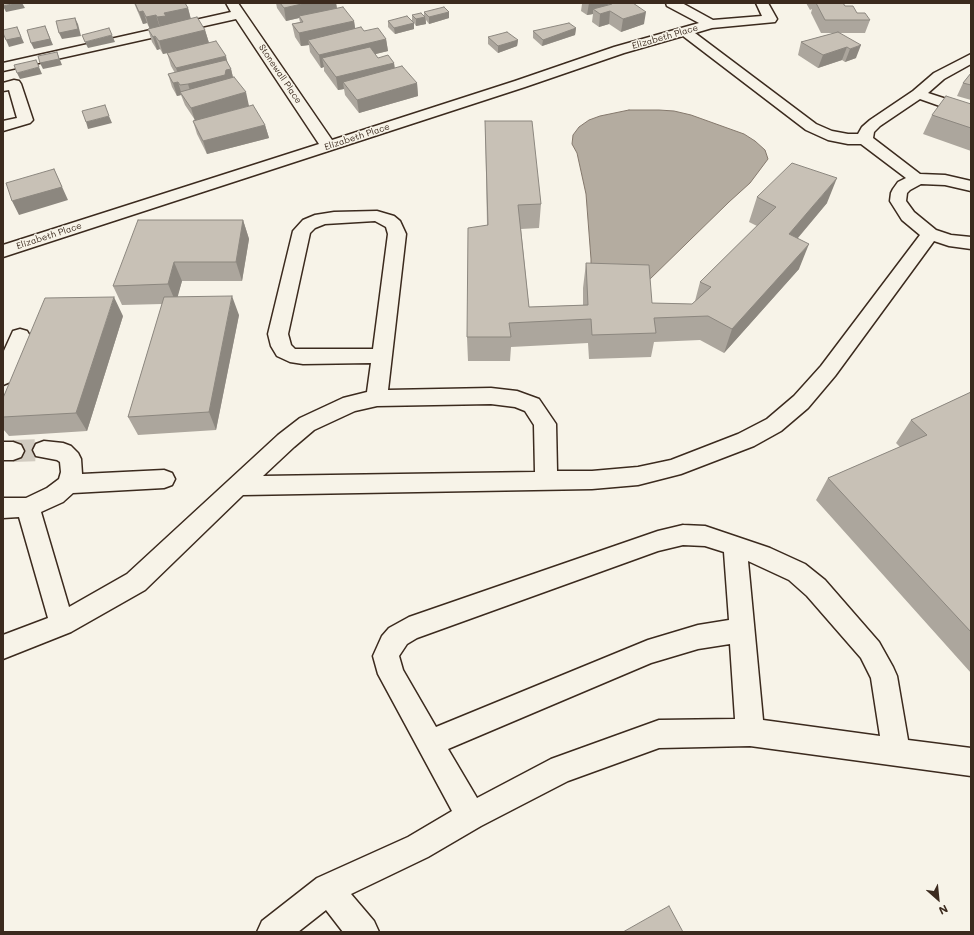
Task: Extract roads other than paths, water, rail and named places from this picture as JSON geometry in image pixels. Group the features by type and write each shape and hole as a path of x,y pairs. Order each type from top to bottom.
{"street":[{"path":"672,3 711,24"},
{"name":"Elizabeth Place","path":"3,251 619,50 711,24 770,19 762,3"},
{"path":"3,67 236,9"},
{"name":"Stonewall Place","path":"236,9 328,146"},
{"path":"686,32 811,127 828,135 848,139 865,139 918,179"},
{"path":"865,139 867,130 875,123 918,94 939,76 971,58"},
{"path":"3,126 25,120 7,82"},
{"path":"918,94 971,112"},
{"path":"971,186 945,180 928,178 918,179 904,186 899,193 898,201 908,216 930,234 949,240 971,243"},
{"path":"377,398 397,234 394,226 388,220 377,216 334,217 321,219 309,224 302,231 281,319 278,334 281,346 284,351 290,355 303,357 382,356"},
{"path":"239,486 592,480 638,476 672,468 746,440 774,425 801,402 828,371 930,234"},
{"path":"3,376 20,336"},
{"path":"3,647 62,624 136,582 286,441 307,424 350,404 377,398 491,396 518,399 532,405 545,424 546,481"},
{"path":"3,508 28,507 55,495 68,484 72,472 70,459 63,452 44,450"},
{"path":"68,484 164,479"},
{"path":"28,507 62,624"},
{"path":"471,816 391,674 386,656 398,636 409,630 658,541 683,535 705,536 762,555 797,572 816,588 870,650 884,676 896,752"},
{"path":"735,546 750,732"},
{"path":"430,743 648,652 698,636 742,630"},
{"path":"273,932 328,889 418,847 471,816 561,769 659,734 750,732 971,762"},
{"path":"328,889 363,932"}],"tunnel":[{"path":"13,451 44,450"}]}
